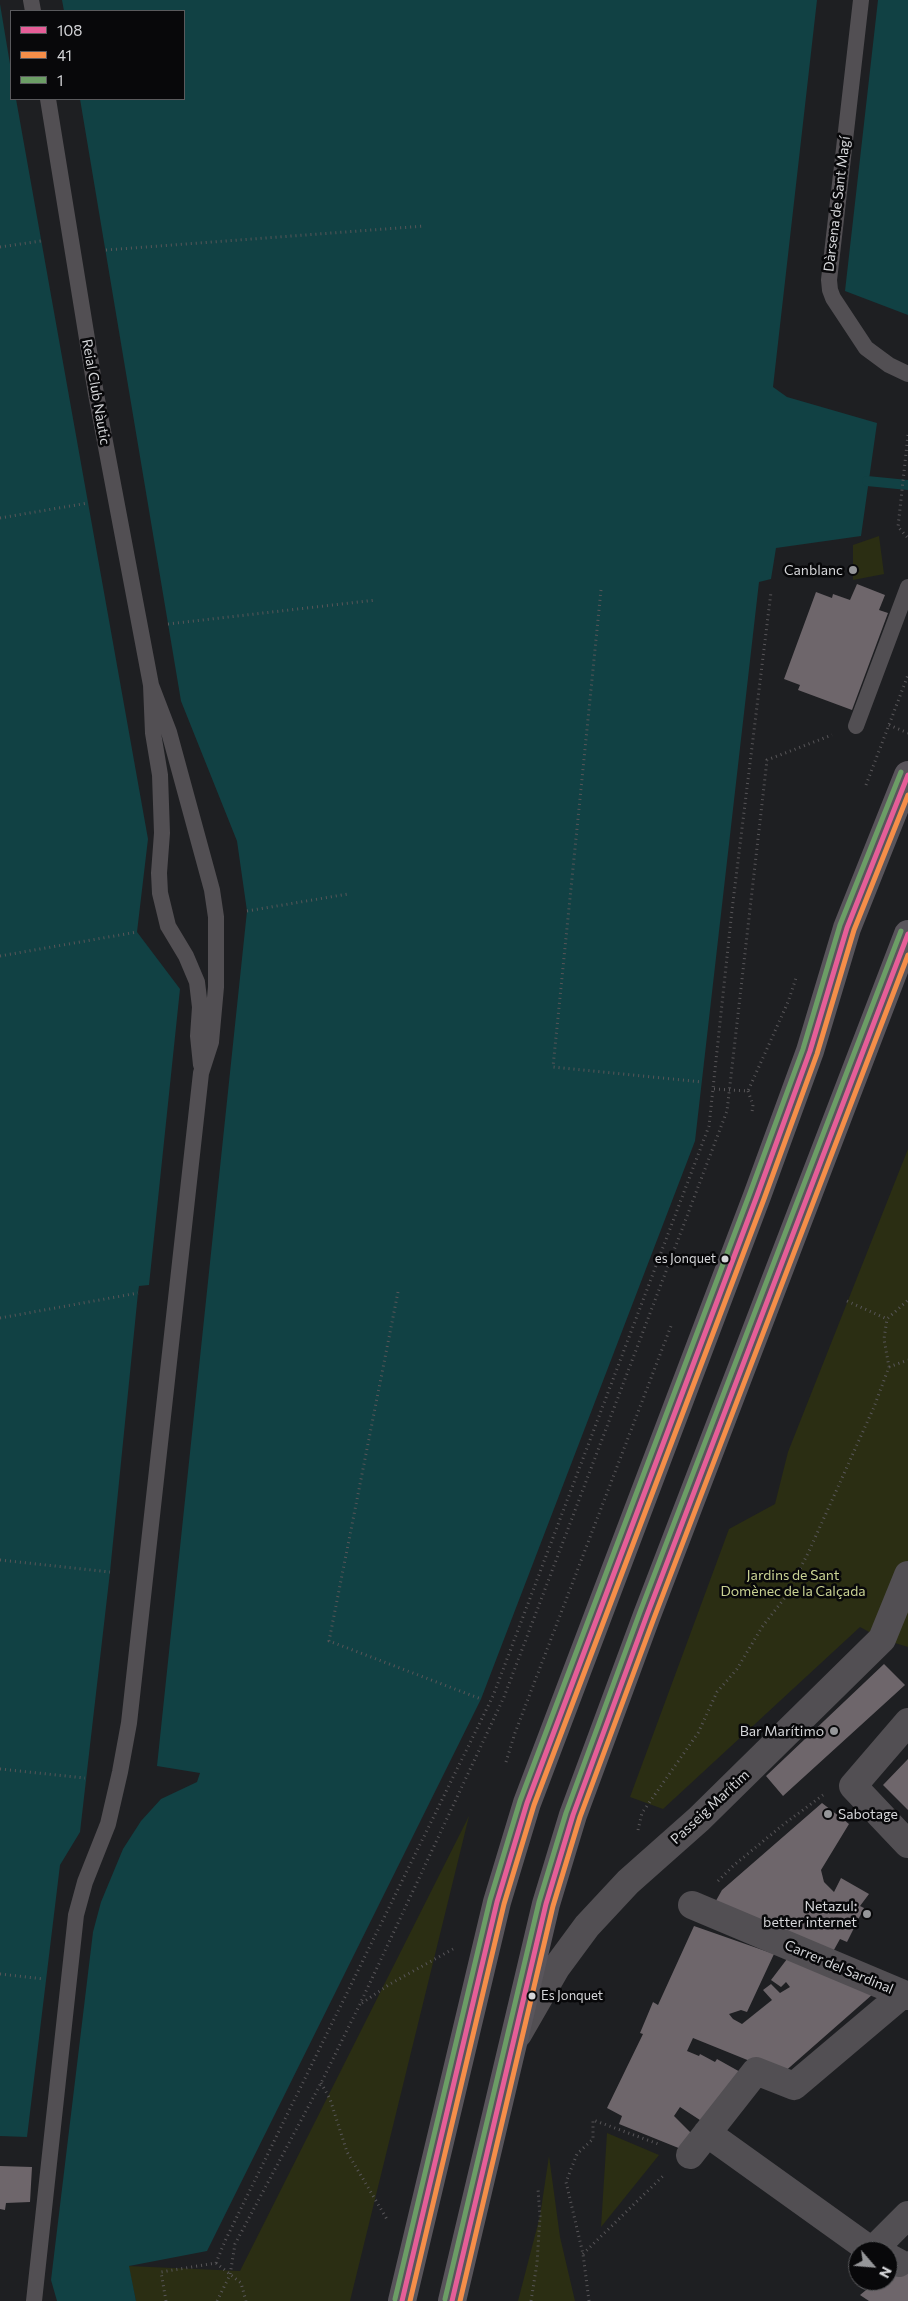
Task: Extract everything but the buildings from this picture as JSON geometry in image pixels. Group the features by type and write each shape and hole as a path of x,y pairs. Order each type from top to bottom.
{"highway":[{"path":"402,2301 497,1902 527,1803 754,1205 810,1051 848,928 908,775"},
{"path":"452,2301 546,1904 588,1772 908,934"}],"street":[{"name":"Passeig Marítim","path":"513,2044 556,1968 587,1926 628,1882 699,1820 882,1639 908,1575"},
{"path":"908,1722 853,1786 908,1844"},
{"name":"Carrer del Sardinal","path":"697,1907 906,1995"},
{"path":"690,2155 756,2072 794,2086 906,1995"},
{"path":"707,2133 861,2241"},
{"path":"889,2241 908,2215"}],"lane":[{"name":"Dàrsena de Sant Magí","path":"861,0 830,270 830,290 833,298 866,348 889,365 908,374"},
{"name":"Reial Club Nàutic","path":"48,100 96,394 151,685"},
{"path":"856,726 908,587"},
{"path":"151,685 153,733 160,784 162,849 159,872 160,893 168,926 186,956 197,982 200,1007 198,1036 201,1072"},
{"path":"34,2301 76,1915 85,1882 108,1824 129,1723 201,1072 212,1033 216,987 216,917 212,890 169,732 151,685"}],"path":[{"path":"106,250 425,226"},
{"path":"0,248 40,240"},
{"path":"908,435 898,526 908,538"},
{"path":"0,518 88,503"},
{"path":"601,590 553,1066 702,1082"},
{"path":"216,2264 225,2241 493,1696 710,1126 732,910 771,592"},
{"path":"168,624 376,600"},
{"path":"866,785 908,676"},
{"path":"889,725 908,733"},
{"path":"217,2301 230,2275 234,2244 321,2083 360,2004 504,1697 727,1111 767,760 856,726"},
{"path":"247,911 348,894"},
{"path":"0,956 137,932"},
{"path":"714,1089 748,1091 788,1002 797,976"},
{"path":"398,1292 329,1641 481,1699"},
{"path":"0,1318 138,1293"},
{"path":"638,1833 642,1813 698,1733 717,1692 737,1669 762,1627 787,1595 840,1484 874,1407 889,1367 884,1339 887,1319 908,1300"},
{"path":"847,1302 887,1319"},
{"path":"889,1367 908,1360"},
{"path":"0,1560 110,1572"},
{"path":"0,1769 85,1778"},
{"path":"697,1907 710,1889 733,1866 784,1824 823,1795 853,1786"},
{"path":"360,2004 390,1984 454,1949"},
{"path":"0,1974 45,1979"},
{"path":"321,2083 330,2099 347,2152 388,2222"},
{"path":"590,2301 583,2254 566,2182 577,2154 593,2139 593,2120 690,2155"},
{"path":"583,2254 656,2181"},
{"path":"531,2301 537,2263 540,2216 538,2189"},
{"path":"166,2301 160,2272 216,2264 241,2283 246,2301"}],"green space":[{"path":"879,536 884,574 853,580 853,545"},
{"name":"Jardins de Sant Domènec de la Calçada","path":"908,1149 908,1647 882,1639 860,1627 663,1809 630,1797 729,1529 775,1504 788,1452"},
{"path":"469,1816 350,2301 136,2301 128,2266 240,2271"},
{"path":"607,2133 659,2155 601,2227"},
{"path":"549,2156 560,2237 575,2301 518,2301 540,2216"}],"water":[{"path":"62,0 817,0 773,387 787,397 877,423 861,536 776,548 771,579 759,582 695,1141 481,1699 207,2251 129,2266 136,2301 57,2301 51,2280 93,1932 101,1902 123,1849 141,1821 161,1799 197,1782 200,1773 157,1766 247,911 237,841 181,701 80,100 185,100 185,10 64,10"},
{"path":"878,0 908,0 908,315 845,291"},
{"path":"0,4 10,64 10,100 16,100 148,839 137,932 180,989 149,1285 139,1286 138,1293 110,1572 80,1832 60,1865 27,2137 0,2136"}],"waterway":[{"path":"867,481 908,485"}],"transit line":[{"name":"1","path":"395,2299 490,1900 520,1801 750,1193 803,1049 840,925 901,772"},
{"name":"108","path":"402,2301 497,1902 527,1803 757,1196 810,1051 847,928 908,775"},
{"name":"41","path":"410,2301 504,1904 534,1805 764,1199 817,1054 854,930 908,795"},
{"name":"1","path":"445,2299 539,1902 566,1813 640,1612 901,931"},
{"name":"108","path":"452,2301 546,1904 573,1815 647,1615 908,934"},
{"name":"41","path":"460,2301 553,1906 580,1817 654,1618 908,955"}],"place":[{"name":"Canblanc","path":"853,570"},
{"name":"es Jonquet","path":"725,1259"},
{"name":"Bar Marítimo","path":"834,1731"},
{"name":"Sabotage","path":"828,1814"},
{"name":"Netazul: better internet","path":"867,1914"},
{"name":"Es Jonquet","path":"532,1996"}]}
